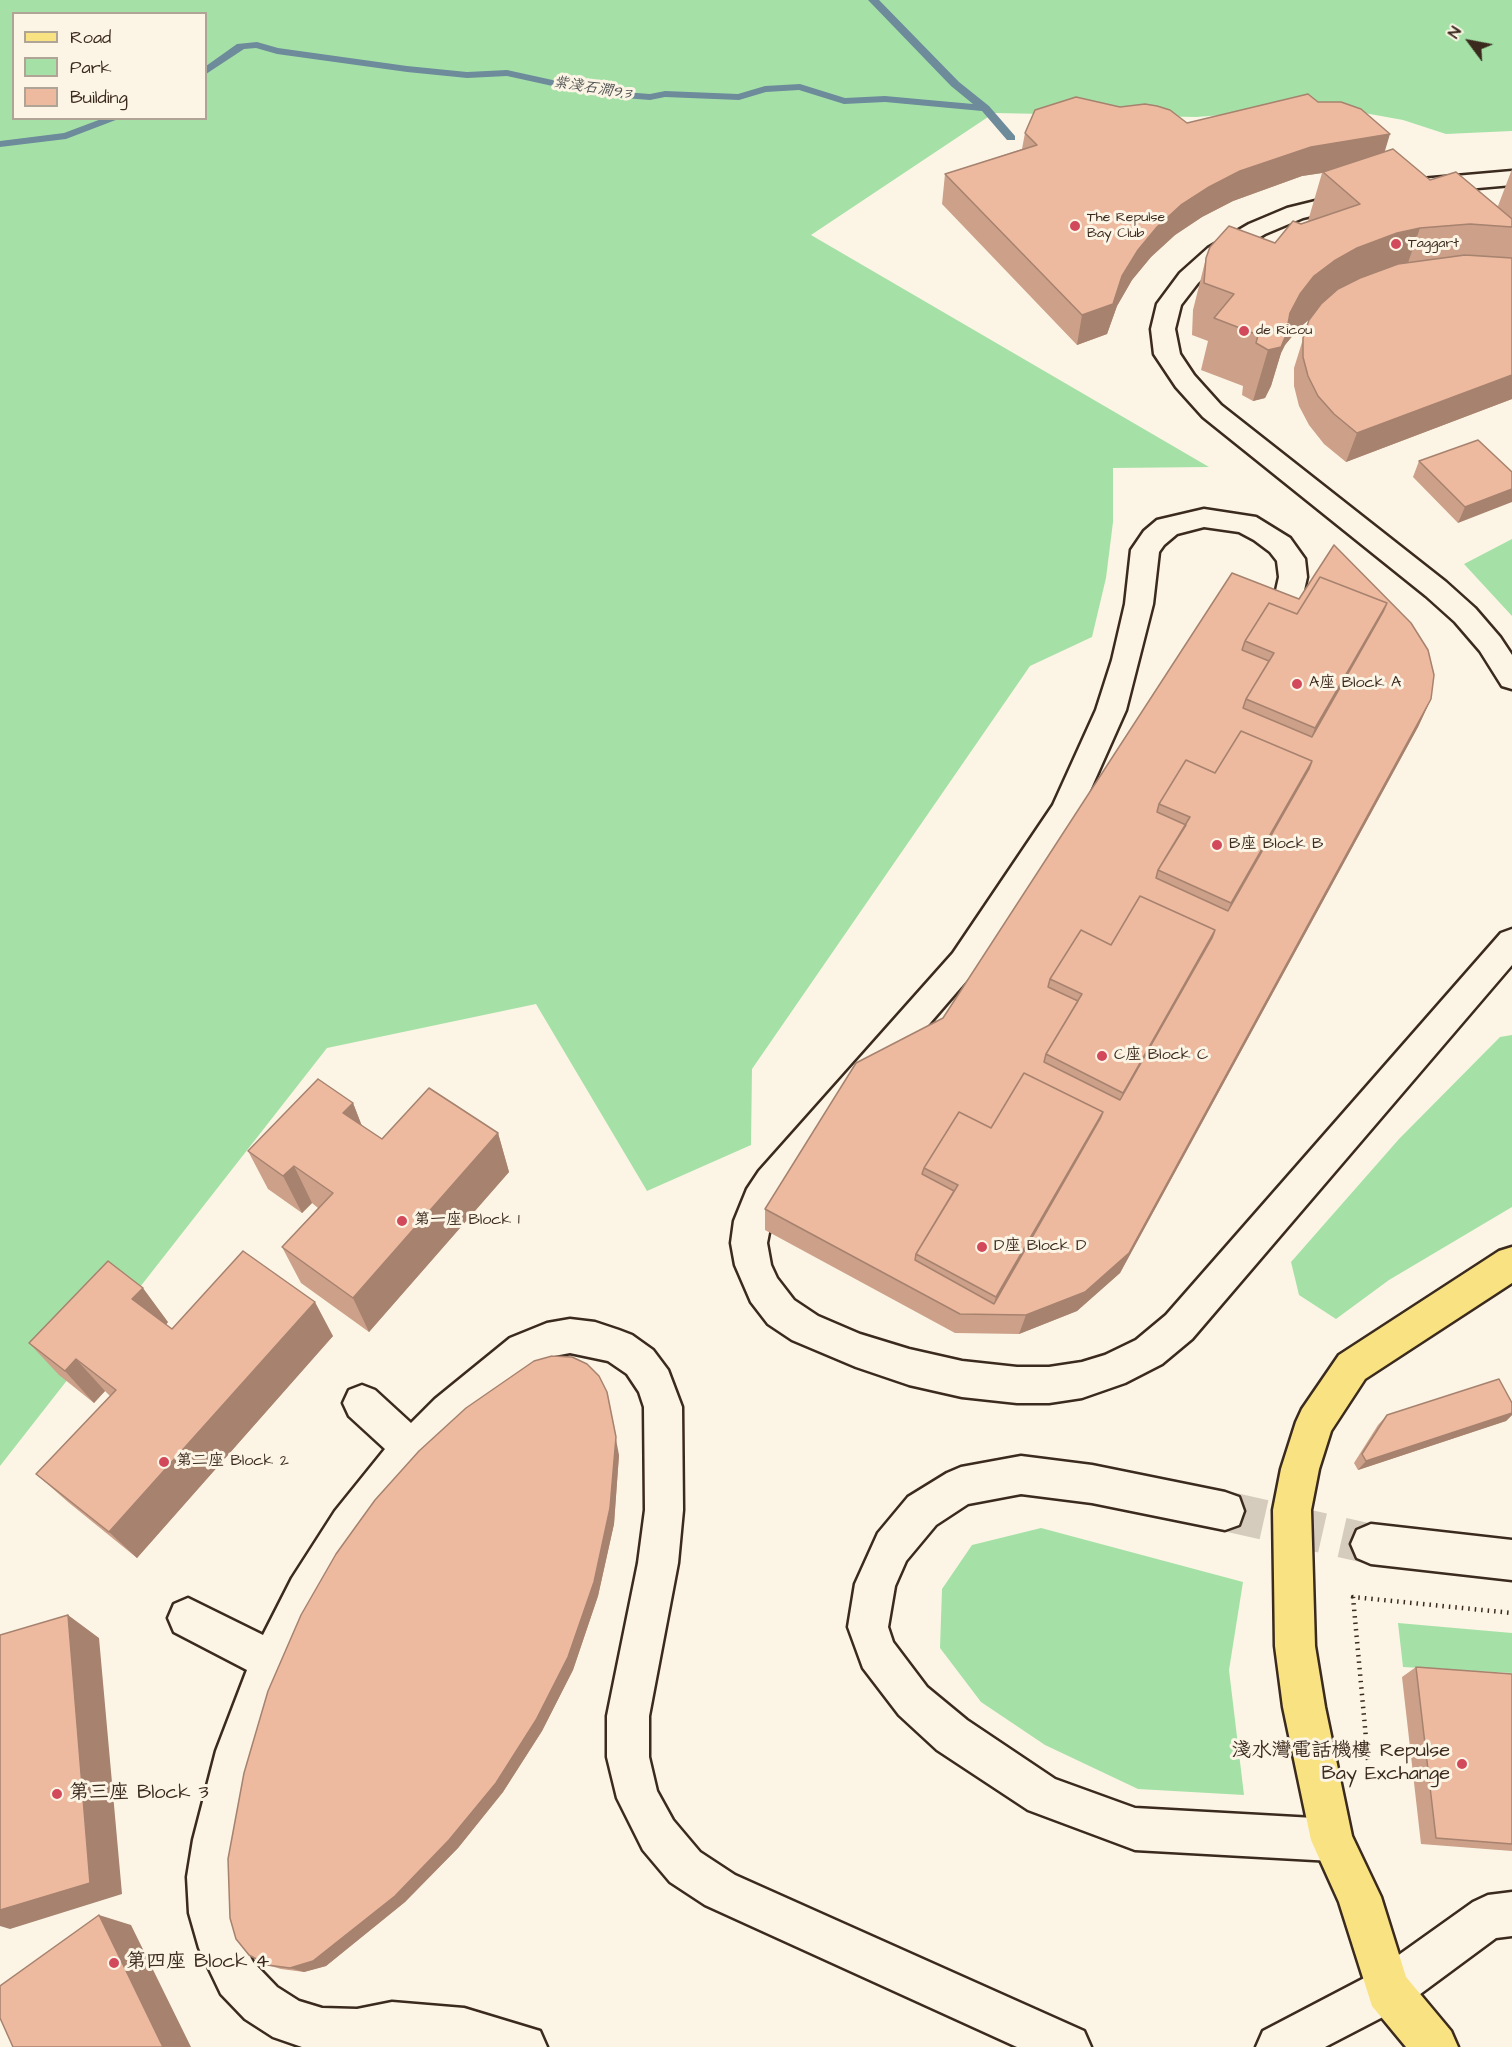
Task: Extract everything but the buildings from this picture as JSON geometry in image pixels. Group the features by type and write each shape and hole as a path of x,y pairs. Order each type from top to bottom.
{"main road":[{"path":"1435,2047 1388,1990 1359,1897 1332,1840 1308,1727 1295,1646 1292,1510 1300,1468 1315,1422 1352,1367 1512,1263"}],"street":[{"path":"1512,178 1389,191 1295,213 1257,228 1216,253 1189,278 1169,304 1164,329 1167,354 1185,381 1212,411 1436,589 1465,615 1490,644 1512,678"},
{"path":"1271,621 1279,613 1289,595 1293,577 1291,559 1280,545 1264,533 1246,524 1225,519 1204,518 1167,527 1154,538 1145,550 1138,604 1126,660 1111,710 1066,811 964,962 771,1182 759,1200 752,1221 749,1243 753,1265 764,1290 781,1312 804,1328 856,1350 909,1367 962,1379 1017,1385 1049,1385 1082,1380 1112,1371 1149,1352 1179,1327 1512,942"},
{"path":"524,2047 464,2030 392,2024 357,2031 322,2030 289,2021 261,2003 237,1978 221,1948 212,1913 209,1877 214,1840 237,1751 271,1661 306,1592 349,1525 396,1465 427,1449 448,1412 517,1355 546,1340 570,1336 595,1339 619,1347 640,1362 655,1383 663,1407 664,1510 651,1607 628,1716 628,1757 638,1798 658,1835 685,1867 720,1890 1068,2047"},
{"path":"362,1402 427,1449"},
{"path":"1226,1511 1092,1484 1021,1475 960,1486 922,1511 892,1547 875,1584 868,1627 877,1654 913,1701 952,1734 1043,1795 1135,1829 1332,1840"},
{"path":"1371,1545 1512,1560"},
{"path":"188,1618 271,1661"},
{"path":"1279,2047 1388,1990 1488,1917 1512,1914"}],"path":[{"path":"1369,1768 1353,1597 1512,1613"}],"green space":[{"path":"0,0 1512,0 1512,131 1446,134 1403,120 1331,107 1196,117 994,113 811,235 1209,467 1113,468 1113,522 1106,578 1092,637 1030,666 752,1069 751,1145 647,1191 536,1004 327,1048 0,1466"},
{"path":"1512,539 1512,616 1464,564"},
{"path":"1512,1035 1512,1207 1389,1280 1336,1319 1299,1295 1291,1262 1399,1139 1500,1037"},
{"path":"1041,1528 1243,1582 1229,1670 1244,1795 1138,1789 1045,1745 981,1702 940,1648 942,1589 972,1545"},
{"path":"1398,1623 1512,1633 1512,1673 1403,1667"}],"waterway":[{"path":"873,0 955,84 985,108"},
{"name":"紫淺石澗9.3","path":"207,70 241,46 257,45 277,51 407,69 467,75 507,73 598,93 650,97 665,94 739,97 765,89 800,87 844,101 885,99 985,108"},
{"path":"985,108 1011,138"},
{"name":"紫淺石澗9.3","path":"0,144 66,136 110,120"}],"tunnel":[{"path":"1225,1511 1371,1544"}],"place":[{"name":"The Repulse Bay Club","path":"1075,226"},
{"name":"Taggart","path":"1396,244"},
{"name":"de Ricou","path":"1244,331"},
{"name":"A座 Block A","path":"1297,684"},
{"name":"B座 Block B","path":"1217,845"},
{"name":"C座 Block C","path":"1102,1056"},
{"name":"第一座 Block 1","path":"402,1221"},
{"name":"D座 Block D","path":"982,1247"},
{"name":"第二座 Block 2","path":"164,1462"},
{"name":"淺水灣電話機樓 Repulse Bay Exchange","path":"1462,1764"},
{"name":"第三座 Block 3","path":"57,1794"},
{"name":"第四座 Block 4","path":"114,1963"}]}
